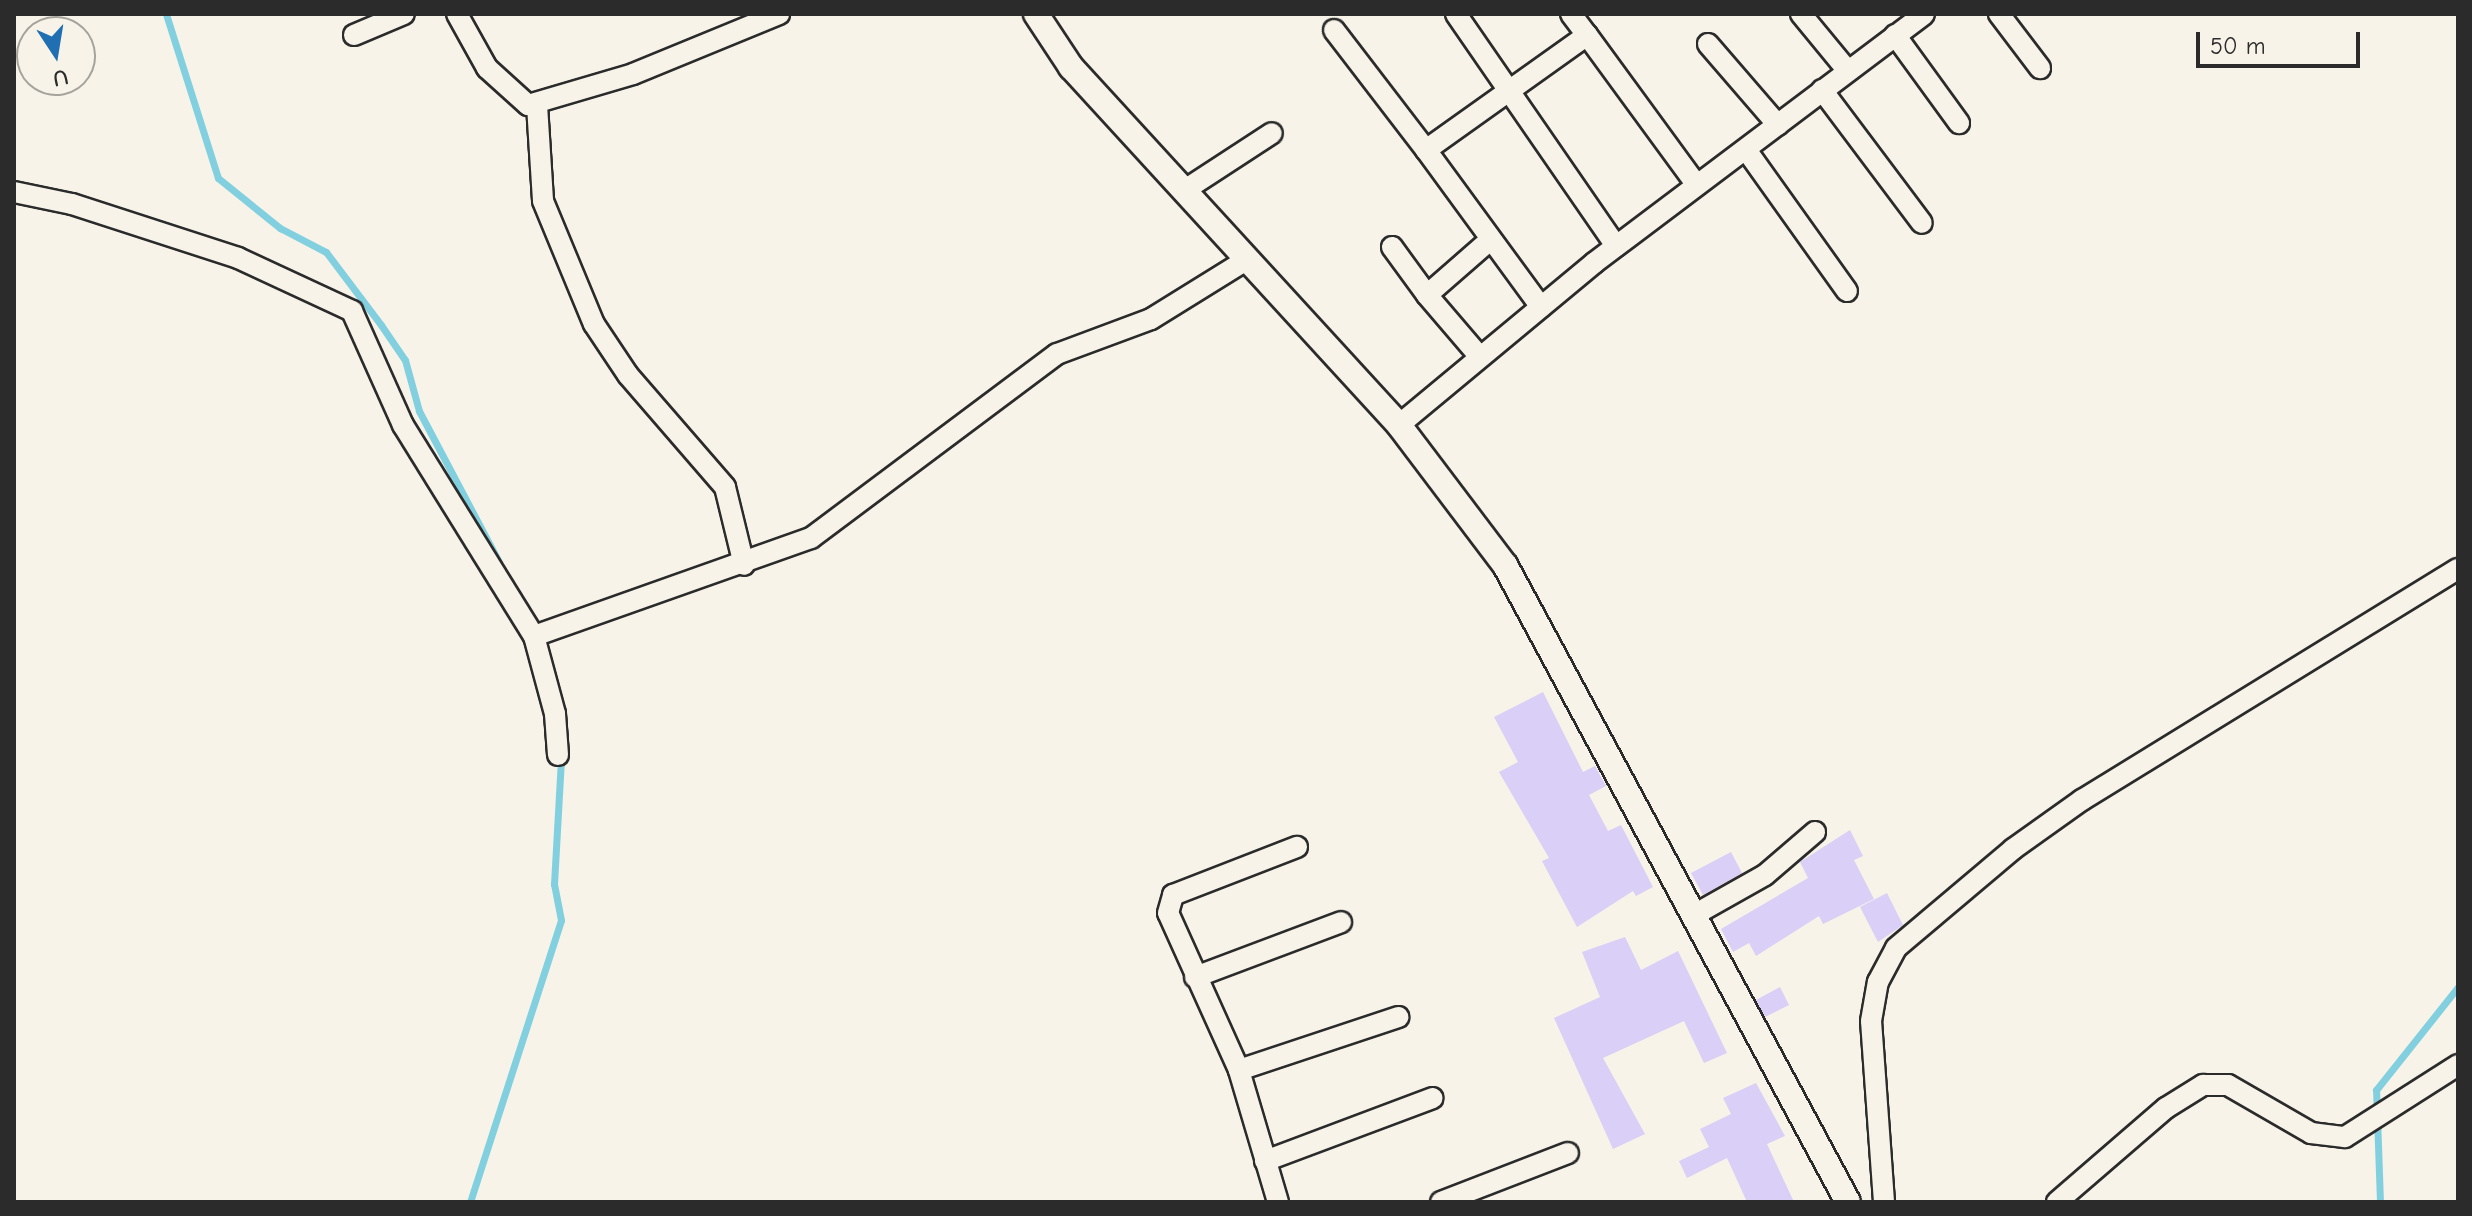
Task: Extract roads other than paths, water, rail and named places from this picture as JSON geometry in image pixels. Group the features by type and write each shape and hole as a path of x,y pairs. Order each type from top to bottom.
{"street":[{"path":"354,35 404,14"},
{"path":"457,14 503,87 518,101 537,105 779,14"},
{"path":"1036,14 1071,67 1188,188 1246,260 1399,425 1505,565 1848,1202"},
{"path":"1456,14 1616,246"},
{"path":"1571,14 1696,184"},
{"path":"1801,14 1848,71"},
{"path":"1999,14 2040,68"},
{"path":"1399,425 1616,246 1696,184 1747,151 1921,15"},
{"path":"1334,30 1541,307"},
{"path":"1426,150 1587,35"},
{"path":"1895,35 1959,123"},
{"path":"1708,44 1778,125"},
{"path":"1822,90 1922,223"},
{"path":"537,105 543,201 594,324 628,375 725,487 744,565"},
{"path":"1188,188 1272,133"},
{"path":"1747,151 1847,291"},
{"path":"14,192 72,204 238,258 352,311 409,435 534,636 555,714 558,755"},
{"path":"1427,295 1489,241"},
{"path":"1392,247 1427,295 1480,357"},
{"path":"534,636 744,565 835,524 991,398 1057,354 1151,319 1246,260"},
{"path":"1884,1202 1871,1021 1878,982 1896,948 1951,898 2082,800 2458,569"},
{"path":"1694,915 1765,875 1815,832"},
{"path":"1278,1202 1239,1070 1168,913 1173,895 1297,847"},
{"path":"1195,977 1341,922"},
{"path":"1239,1070 1398,1017"},
{"path":"2057,1202 2166,1108 2203,1085 2228,1085 2311,1133 2345,1137 2458,1065"},
{"path":"1265,1161 1433,1098"},
{"path":"1441,1202 1568,1153"}],"waterway":[{"path":"166,14 218,178 280,228 326,252 381,325 405,360 419,411 499,562"},
{"path":"470,1202 561,920 554,884 561,758"},
{"path":"2380,1202 2376,1090 2458,987"}]}
